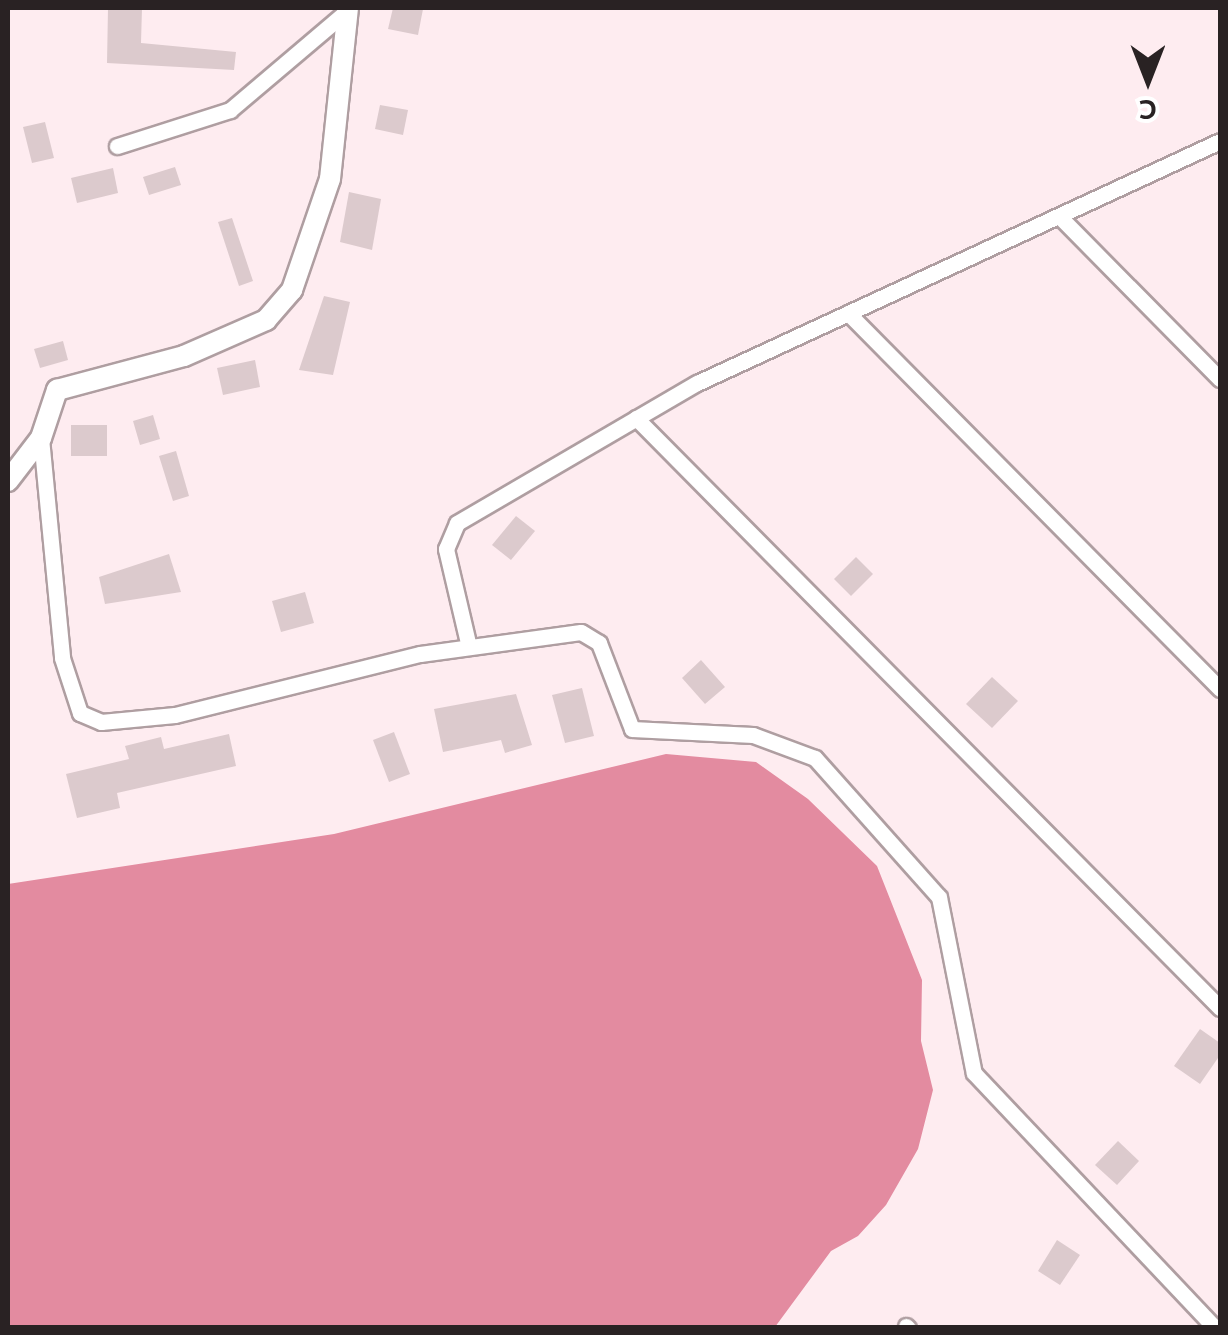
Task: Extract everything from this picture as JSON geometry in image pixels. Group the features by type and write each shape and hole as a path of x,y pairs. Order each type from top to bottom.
{"street":[{"path":"118,146 230,110 346,11"},
{"path":"8,481 40,438 57,390 184,356 266,320 292,290 330,179 346,11"},
{"path":"470,647 446,549 456,523 636,418 848,313 1220,141"},
{"path":"1059,216 1220,379"},
{"path":"848,313 1220,690"},
{"path":"636,418 1220,1008"},
{"path":"40,438 62,658 80,713 101,722 176,715 470,647 590,634 632,728 753,735 816,758 938,897 974,1072 1215,1328"}],"shaded area":[{"path":"666,754 756,762 808,799 877,866 922,980 921,1041 933,1090 918,1149 886,1205 858,1236 831,1251 775,1327 8,1327 8,884 334,834"}],"building":[{"path":"108,8 142,8 141,43 236,52 234,70 107,63"},
{"path":"393,8 423,9 418,35 388,29"},
{"path":"380,105 408,110 403,135 375,129"},
{"path":"45,122 54,158 32,163 23,127"},
{"path":"175,167 181,185 149,195 143,177"},
{"path":"113,168 118,193 77,203 71,178"},
{"path":"349,192 381,199 372,250 340,242"},
{"path":"232,218 253,281 239,286 218,222"},
{"path":"324,296 350,302 333,375 299,370"},
{"path":"63,341 68,360 40,368 34,349"},
{"path":"255,360 260,387 223,395 217,368"},
{"path":"153,415 160,439 140,445 133,421"},
{"path":"71,425 107,425 107,456 71,456"},
{"path":"176,451 189,496 173,501 159,456"},
{"path":"516,516 535,531 511,560 492,545"},
{"path":"169,554 181,592 105,604 99,577"},
{"path":"856,557 873,574 851,596 834,579"},
{"path":"305,592 314,623 281,632 272,601"},
{"path":"701,660 725,687 705,704 682,678"},
{"path":"992,677 1018,701 992,728 966,704"},
{"path":"582,688 594,736 565,743 552,695"},
{"path":"516,694 532,745 505,753 501,740 443,752 434,709"},
{"path":"394,732 410,774 389,782 373,740"},
{"path":"229,734 236,766 117,793 120,808 77,818 66,774 129,759 125,746 161,737 164,749"},
{"path":"1200,1029 1220,1043 1220,1055 1200,1084 1174,1066"},
{"path":"1118,1141 1139,1161 1117,1185 1095,1165"},
{"path":"1057,1240 1080,1255 1060,1285 1038,1271"}]}
